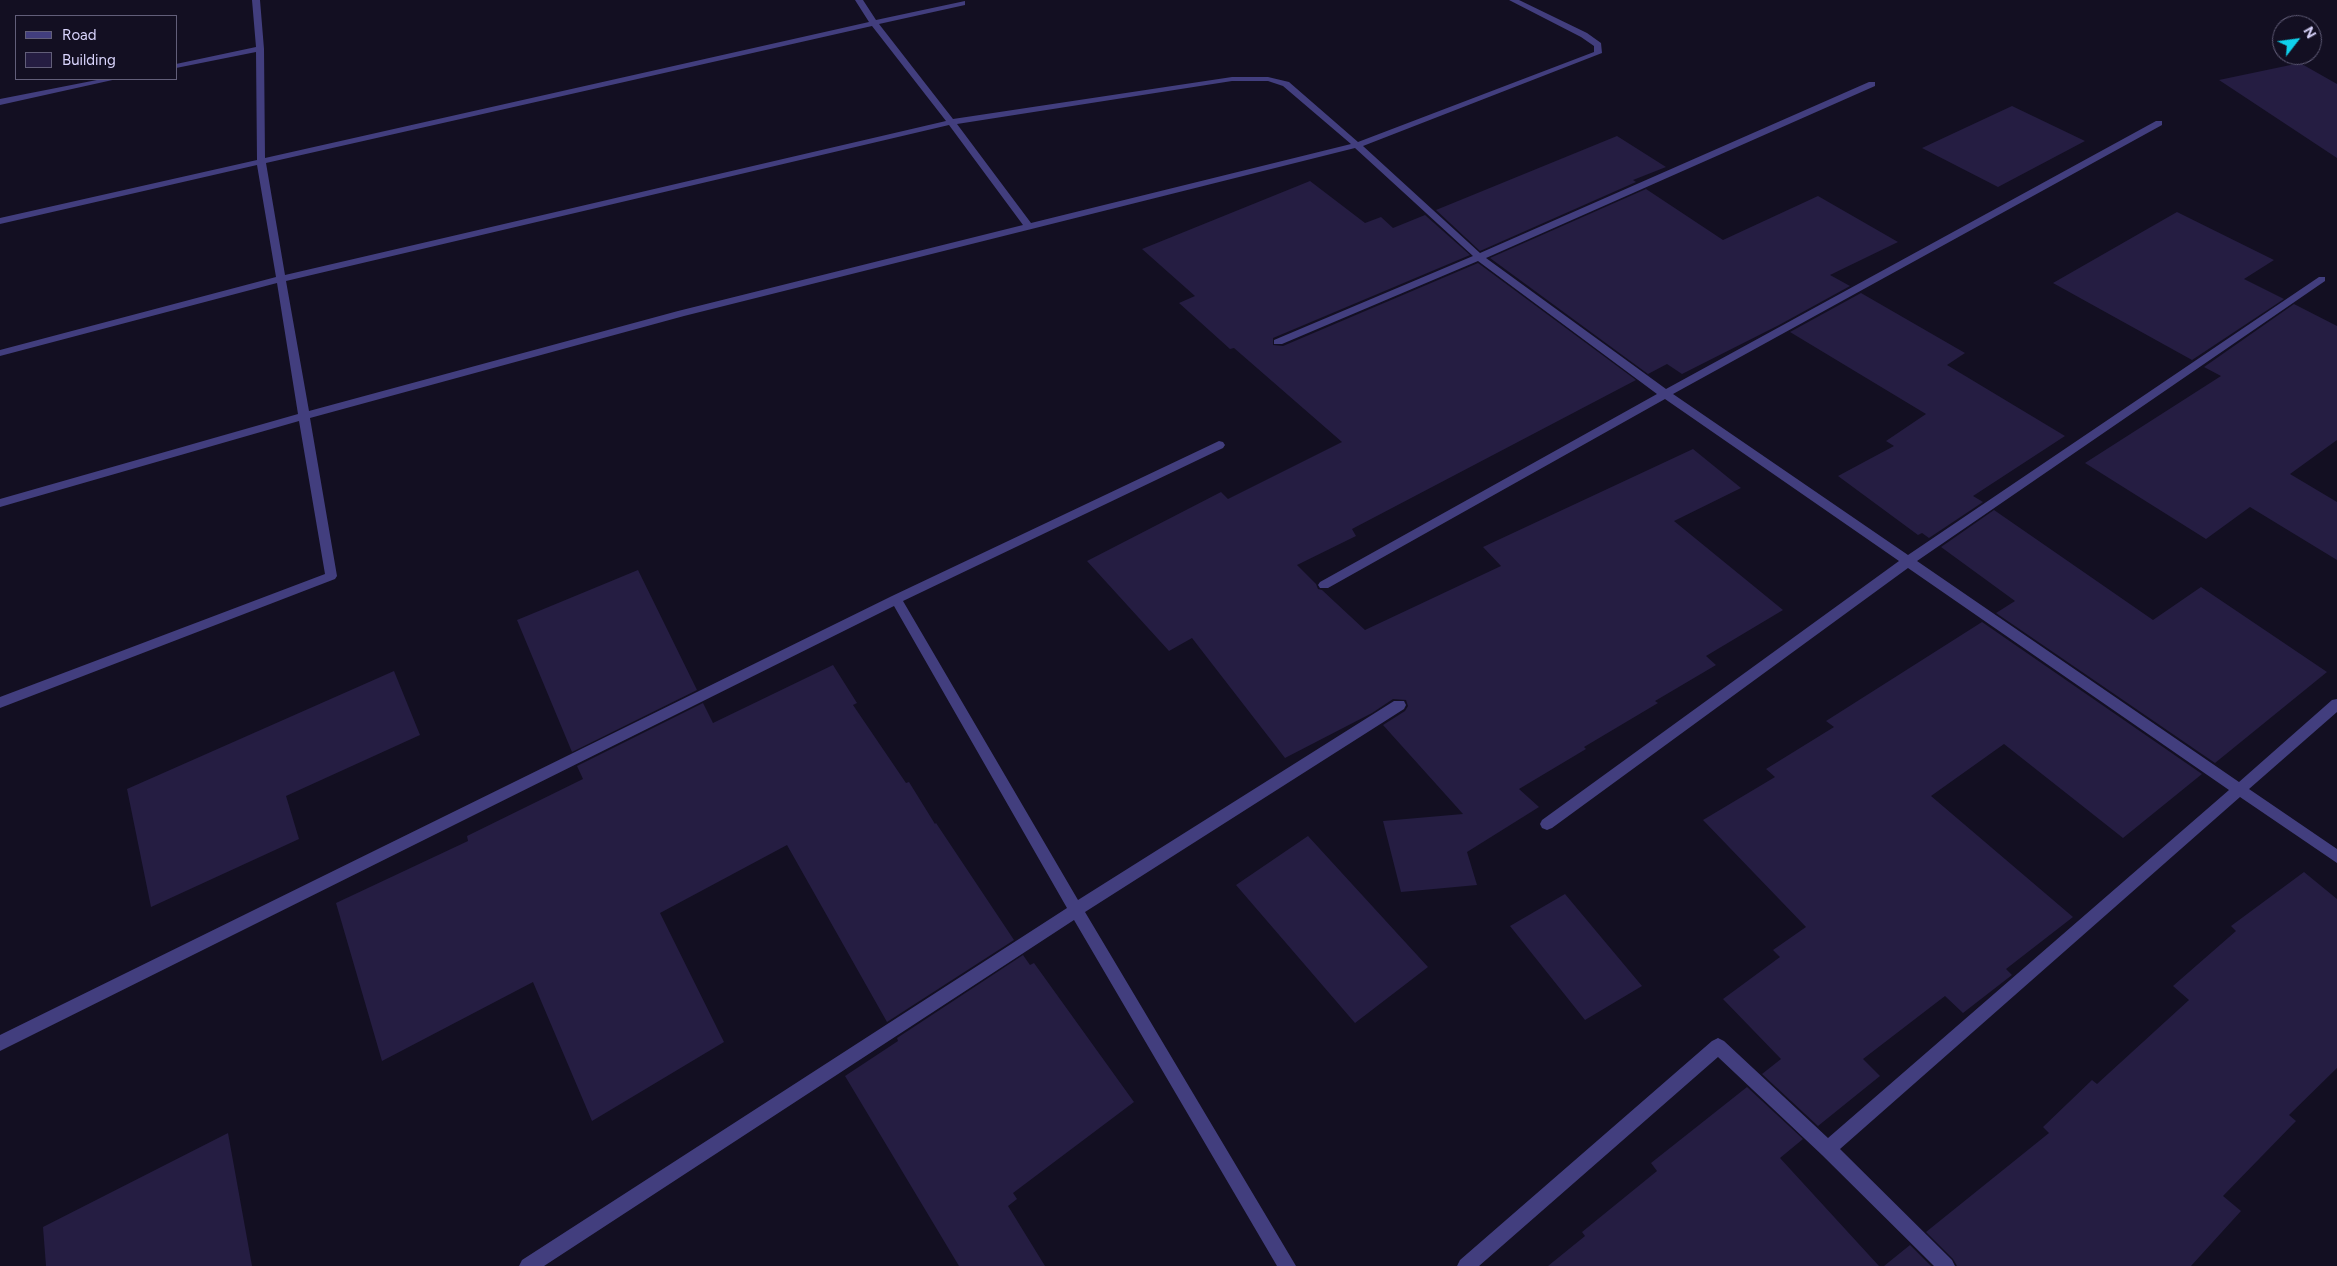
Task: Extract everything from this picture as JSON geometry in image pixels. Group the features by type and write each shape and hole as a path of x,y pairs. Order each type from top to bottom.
{"street":[{"path":"0,703 331,576 261,161 260,49 256,0"},
{"path":"860,0 873,22 1028,225"},
{"path":"0,503 304,416 682,313 1028,225 1357,145 1598,53 1598,45 1584,35 1513,0"},
{"path":"0,221 962,3"},
{"path":"178,66 260,49"},
{"path":"0,353 281,279 951,122 1232,79 1268,78 1286,84 1357,145 1479,257 1665,394 2337,857"},
{"path":"0,102 108,80"},
{"path":"1278,342 1479,257 1872,84"},
{"path":"1324,585 1665,394 2159,123"},
{"path":"1547,824 1907,562 2322,279"},
{"path":"0,1043 896,599 1219,445"},
{"path":"896,599 1076,910 1287,1266"},
{"path":"1828,1149 2337,704"},
{"path":"528,1266 1076,910 1399,705"},
{"path":"1466,1266 1718,1046 1828,1149 1946,1266"}],"building":[{"path":"2290,65 2304,65 2337,84 2337,158 2219,80"},
{"path":"2012,106 2085,141 1998,187 1922,148"},
{"path":"1617,136 1666,167 1633,180 1636,182 1480,251 1436,210"},
{"path":"1310,181 1365,223 1381,217 1393,228 1425,215 1470,255 1273,338 1273,345 1283,346 1478,263 1636,380 1352,529 1356,536 1297,565 1316,584 1318,589 1322,590 1365,630 1501,566 1483,547 1693,449 1741,488 1674,521 1783,610 1706,656 1716,665 1655,701 1658,703 1584,747 1586,749 1519,789 1539,807 1467,852 1477,885 1401,892 1383,821 1463,814 1383,725 1405,711 1408,706 1406,700 1393,699 1372,713 1285,758 1192,638 1169,651 1087,561 1221,492 1228,499 1342,442 1234,348 1230,349 1179,303 1195,296 1142,249"},
{"path":"1646,189 1723,240 1818,196 1898,242 1830,275 1850,286 1779,325 1682,374 1667,364 1648,374 1490,258"},
{"path":"2177,212 2274,260 2244,279 2284,299 2192,360 2053,283"},
{"path":"1861,293 1965,353 1947,365 2065,436 1973,496 1983,502 1929,538 1922,533 1918,535 1838,476 1894,446 1886,441 1926,414 1790,332"},
{"path":"2294,304 2337,326 2337,440 2290,474 2337,502 2337,560 2250,507 2206,539 2085,463 2221,376 2204,367"},
{"path":"1994,510 2153,620 2201,587 2327,672 2215,763 1996,613 2015,601 1941,547"},
{"path":"638,570 697,690 572,752 517,620"},
{"path":"1982,622 2202,774 2123,838 2004,744 1931,796 2073,917 2006,969 2012,975 1963,1013 1945,996 1863,1059 1880,1076 1818,1126 1762,1074 1781,1059 1723,999 1780,957 1773,950 1806,927 1703,820 1775,777 1766,769 1834,727 1826,721"},
{"path":"833,665 857,703 853,705 906,783 909,782 935,824 1014,940 887,1022 787,845 660,913 724,1042 592,1121 533,982 382,1061 336,903 468,841 467,836 583,779 577,766 703,703 713,723"},
{"path":"394,671 420,735 286,796 299,839 151,907 127,789"},
{"path":"1308,836 1428,967 1355,1023 1236,885"},
{"path":"2304,872 2337,899 2337,1068 2289,1115 2296,1121 2223,1196 2241,1211 2191,1266 1957,1266 1953,1259 1926,1232 2049,1133 2043,1127 2092,1080 2097,1084 2189,1000 2173,986 2236,931 2231,926"},
{"path":"1565,894 1642,986 1585,1020 1510,926"},
{"path":"1023,955 1030,965 1034,963 1134,1102 1013,1193 1017,1199 1008,1206 1045,1266 959,1266 845,1076 898,1041 897,1038"},
{"path":"1747,1087 1803,1139 1780,1158 1879,1266 1548,1266 1585,1236 1582,1232 1657,1171 1651,1163"},
{"path":"228,1133 252,1266 46,1266 43,1227"},
{"path":"1910,1245 1931,1266 1884,1266"}]}
